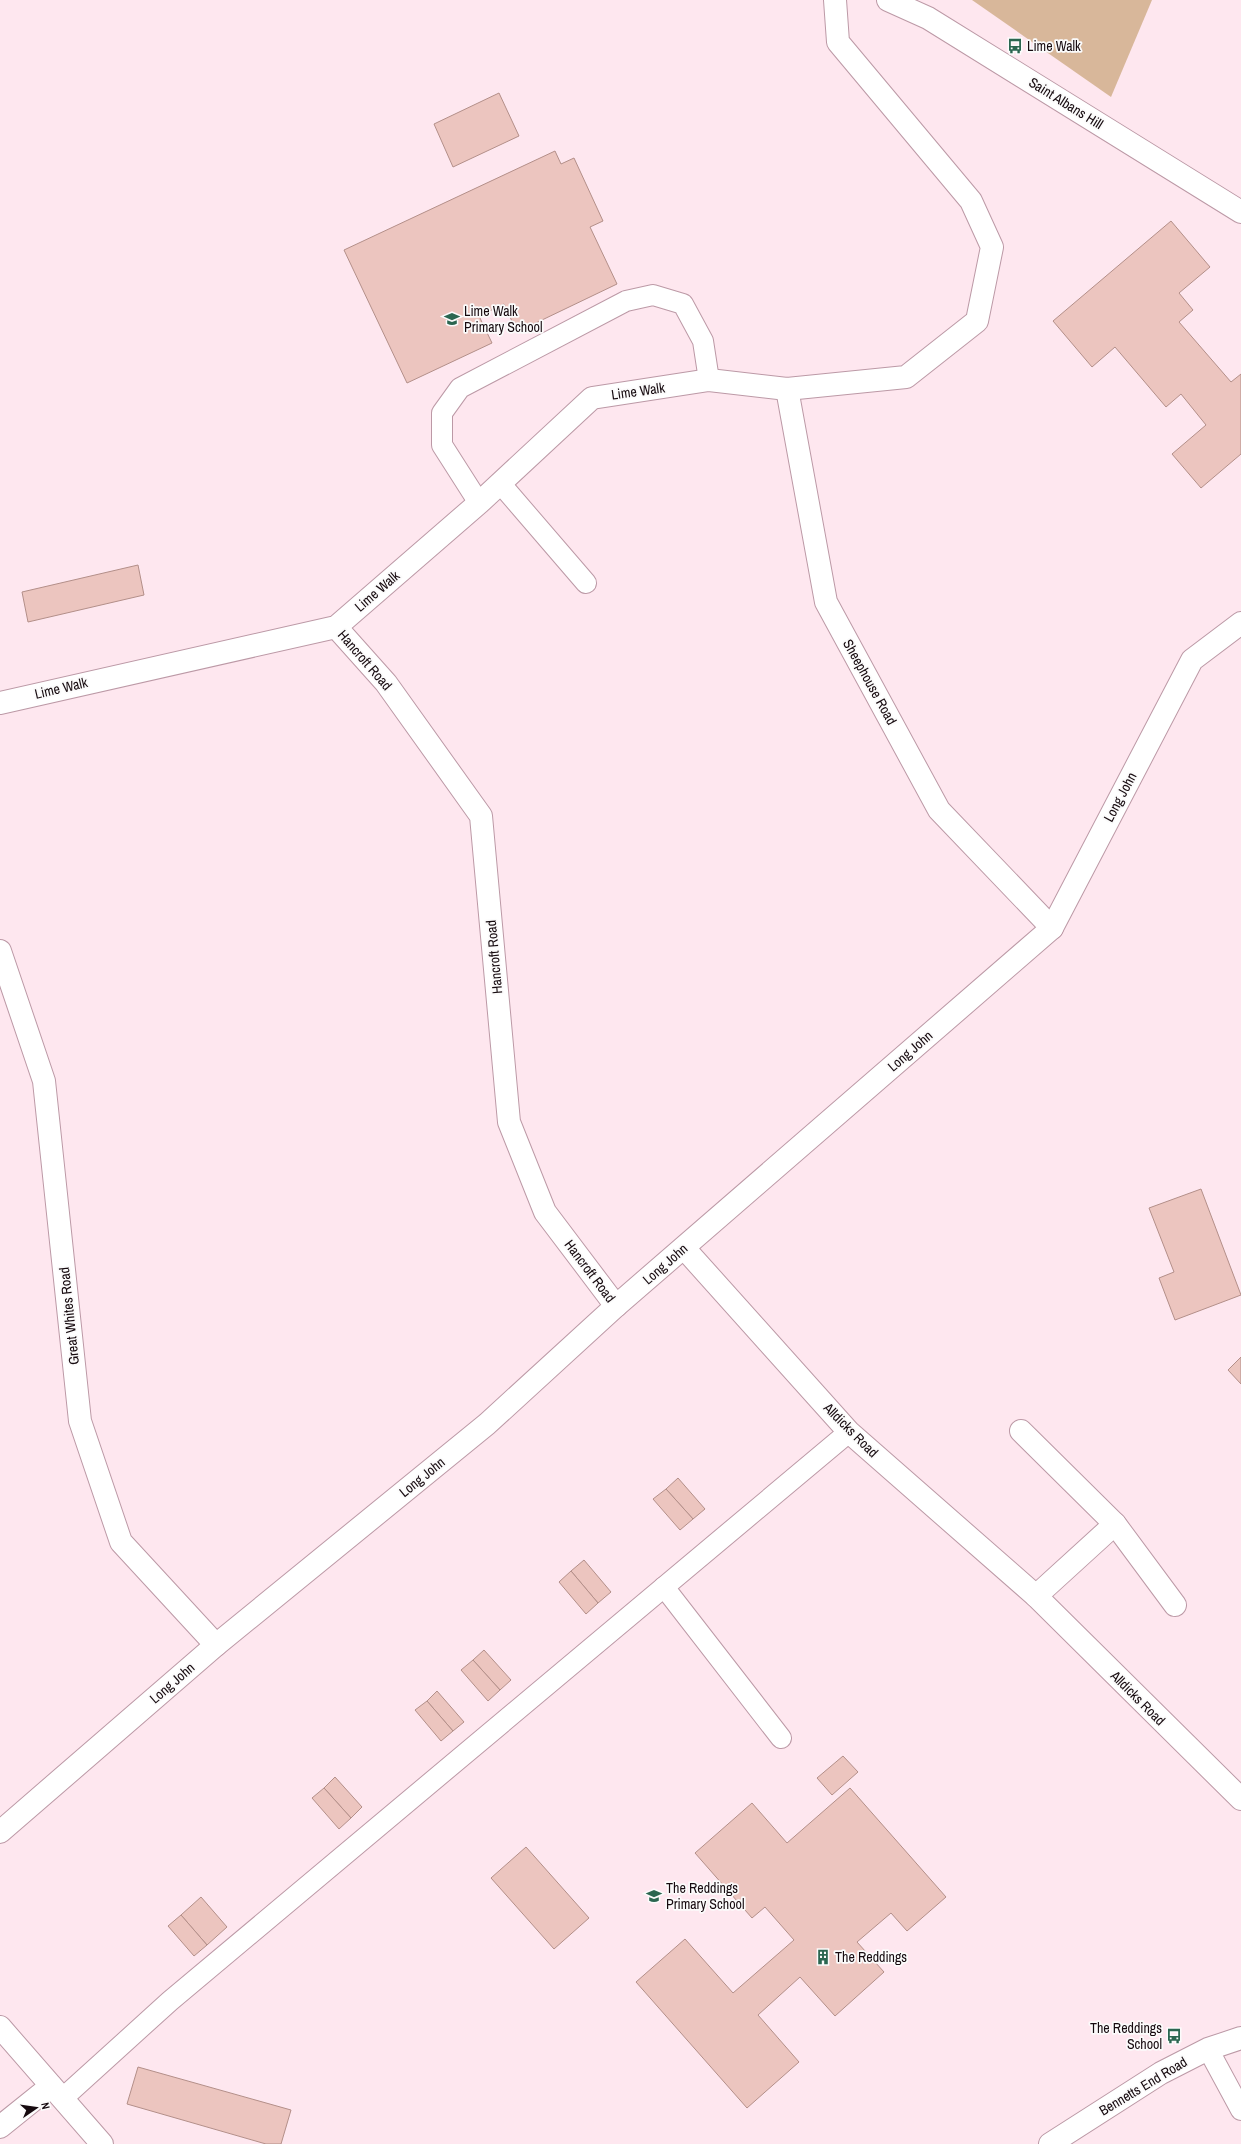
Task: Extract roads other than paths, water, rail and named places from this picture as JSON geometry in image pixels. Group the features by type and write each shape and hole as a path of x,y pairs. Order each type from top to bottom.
{"street":[{"name":"Lime Walk","path":"0,703 336,627 479,503 592,398 709,380 787,389 906,377 977,321 992,247 971,201 838,42 834,0"},
{"name":"Saint Albans Hill","path":"888,0 928,18 1241,212"},
{"name":"Sheephouse Road","path":"787,389 826,602 939,810 1052,928"},
{"name":"Long John","path":"0,1832 216,1645 487,1424 616,1306 1052,928 1192,660 1241,623"},
{"name":"Hancroft Road","path":"336,627 386,683 481,816 509,1122 545,1212 616,1306"},
{"name":"Great Whites Road","path":"0,951 44,1081 80,1421 121,1542 216,1645"},
{"name":"Alldicks Road","path":"684,1248 849,1432 1036,1596 1241,1799"},
{"path":"1021,1431 1115,1524 1175,1605"},
{"path":"1036,1596 1115,1524"},
{"path":"0,2027 102,2144"},
{"name":"Bennetts End Road","path":"1050,2144 1161,2073 1208,2049 1241,2038"},
{"path":"0,2127 57,2092"}],"lane":[{"path":"479,503 442,445 442,413 460,388 626,301 653,295 683,304 703,341 709,380"},
{"path":"500,483 586,583"},
{"path":"57,2092 170,2001 849,1432"},
{"path":"664,1587 781,1738"},
{"path":"1208,2049 1241,2110"}],"place":[{"name":"Lime Walk","path":"1015,46"},
{"name":"Lime Walk Primary School","path":"452,319"},
{"name":"The Reddings Primary School","path":"654,1896"},
{"name":"The Reddings","path":"823,1957"},
{"name":"The Reddings School","path":"1174,2036"}]}
